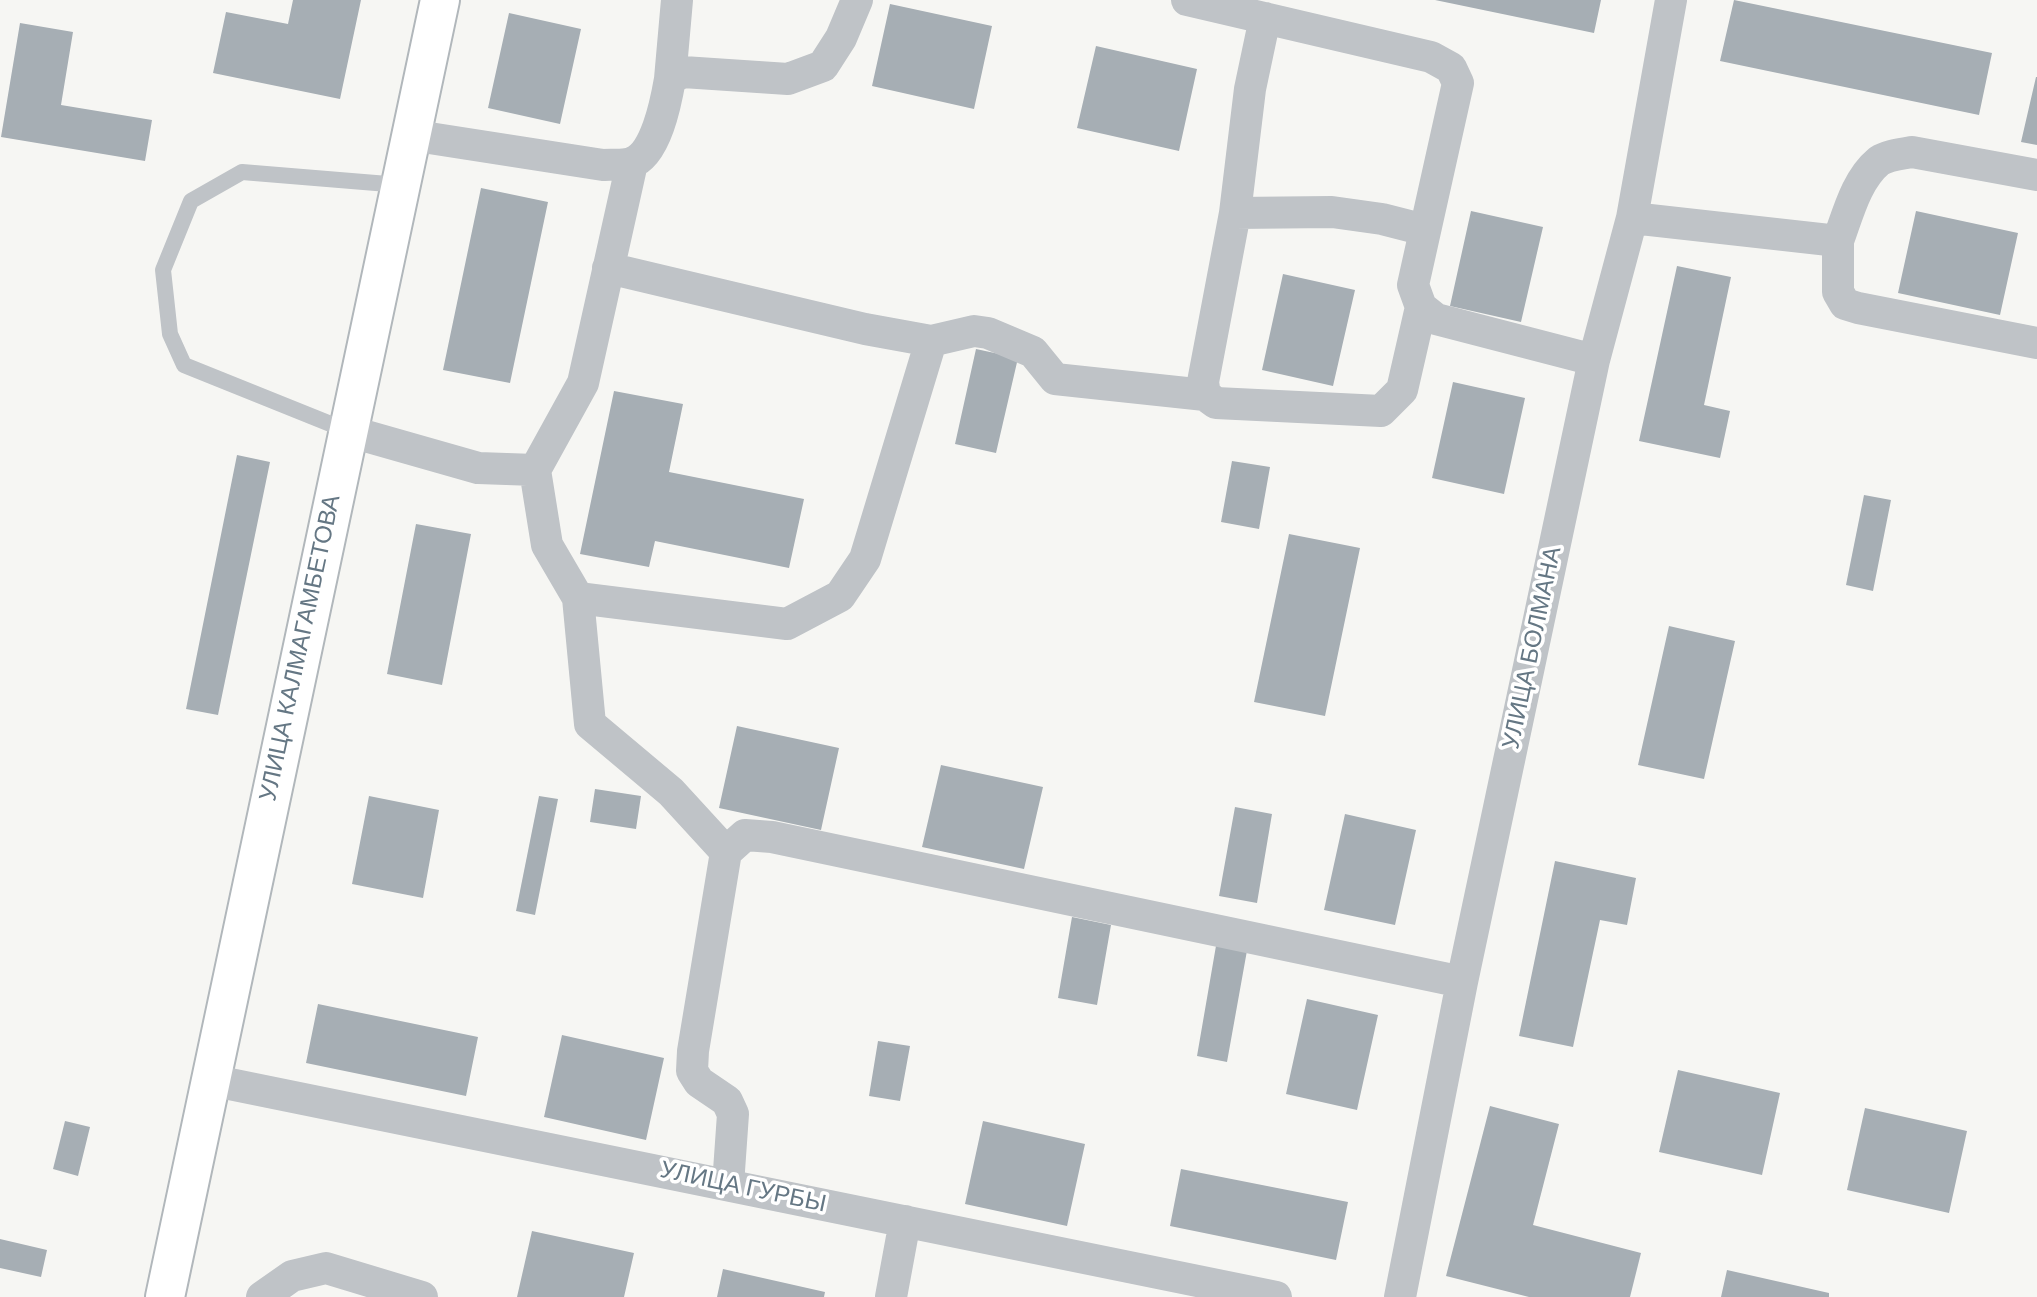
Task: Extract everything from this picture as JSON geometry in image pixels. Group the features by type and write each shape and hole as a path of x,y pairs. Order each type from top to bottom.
{"street":[{"name":"УЛИЦА КАЛМАГАМБЕТОВА","path":"165,1297 440,0"},
{"path":"410,135 603,165 632,163 650,148 667,98 677,0"},
{"path":"670,79 683,72 788,79 823,66 841,38 857,0"},
{"path":"608,268 865,329 931,341 974,331 988,332 1033,352 1055,379 1205,396 1216,403 1381,411 1402,390 1421,307 1413,285 1458,83 1451,68 1431,57 1187,0"},
{"name":"УЛИЦА БОЛМАНА","path":"1400,1297 1462,982 1594,360 1632,218 1671,0"},
{"path":"1205,396 1203,382 1235,213 1250,89 1265,18"},
{"path":"2037,176 1912,152 1896,155 1880,161 1858,187 1838,241 1838,292 1845,304 1858,309 2037,343"},
{"path":"632,163 583,383 535,470 547,545 578,598 590,724 671,792 726,852"},
{"path":"1235,213 1332,212 1382,219 1425,230"},
{"path":"1632,218 1838,241"},
{"path":"1421,307 1436,318 1594,360"},
{"path":"578,598 787,624 840,596 865,559 931,341"},
{"path":"348,430 478,468 535,470"},
{"path":"728,1185 733,1114 727,1101 699,1082 692,1071 726,852 745,835 772,836 1462,982"},
{"name":"УЛИЦА ГУРБЫ","path":"210,1080 1276,1297"},
{"path":"891,1297 905,1222"},
{"path":"262,1297 292,1276 326,1268 422,1297"}],"lane":[{"path":"348,430 184,365 170,334 163,270 191,201 242,172 400,185"}],"building":[{"path":"293,0 361,0 340,99 213,73 226,12 288,24"},
{"path":"1435,0 1601,0 1594,33"},
{"path":"1734,0 1992,53 1979,115 1720,61"},
{"path":"890,4 992,26 974,109 872,86"},
{"path":"509,13 581,29 560,124 488,108"},
{"path":"20,23 73,32 61,105 152,120 145,161 1,137"},
{"path":"1096,46 1197,69 1179,151 1077,128"},
{"path":"2037,77 2037,145 2021,142"},
{"path":"481,188 548,202 510,383 443,370"},
{"path":"1471,211 1543,227 1521,322 1450,306"},
{"path":"1916,211 2018,233 2000,315 1898,293"},
{"path":"1677,266 1731,277 1704,405 1730,411 1720,458 1639,441"},
{"path":"1283,274 1355,290 1333,386 1262,370"},
{"path":"976,349 1018,358 996,453 955,444"},
{"path":"1453,382 1525,398 1504,494 1432,478"},
{"path":"614,391 683,404 669,472 804,499 789,568 655,541 649,567 580,554"},
{"path":"237,455 270,462 218,715 186,709"},
{"path":"1232,461 1270,467 1259,529 1221,522"},
{"path":"1864,495 1891,500 1873,591 1846,585"},
{"path":"416,524 471,534 442,685 387,674"},
{"path":"1289,534 1360,548 1325,716 1254,702"},
{"path":"1669,626 1735,641 1704,779 1638,765"},
{"path":"737,726 839,748 821,830 719,808"},
{"path":"941,765 1043,787 1024,869 922,847"},
{"path":"595,789 641,796 636,829 590,822"},
{"path":"369,796 439,810 423,898 352,884"},
{"path":"539,796 558,799 535,915 516,911"},
{"path":"1235,807 1272,814 1257,903 1219,896"},
{"path":"1345,814 1416,830 1395,925 1324,910"},
{"path":"1555,861 1636,878 1627,925 1600,920 1573,1047 1519,1036"},
{"path":"1072,917 1111,925 1097,1005 1058,998"},
{"path":"1217,940 1248,945 1227,1062 1197,1056"},
{"path":"1307,999 1378,1015 1357,1110 1286,1094"},
{"path":"318,1004 478,1037 466,1096 306,1063"},
{"path":"562,1035 664,1058 646,1140 544,1117"},
{"path":"878,1041 910,1046 900,1101 869,1096"},
{"path":"1678,1070 1780,1093 1762,1175 1659,1152"},
{"path":"1490,1106 1559,1124 1533,1225 1641,1253 1630,1297 1529,1297 1446,1276"},
{"path":"1865,1108 1967,1131 1949,1213 1847,1190"},
{"path":"65,1121 90,1127 78,1176 53,1169"},
{"path":"983,1121 1085,1144 1067,1226 965,1204"},
{"path":"1181,1169 1348,1202 1336,1260 1170,1226"},
{"path":"532,1231 634,1253 624,1297 517,1297"},
{"path":"0,1239 47,1250 41,1277 0,1268"},
{"path":"723,1269 825,1292 824,1297 717,1297"},
{"path":"1727,1270 1829,1293 1829,1297 1721,1297"}]}
